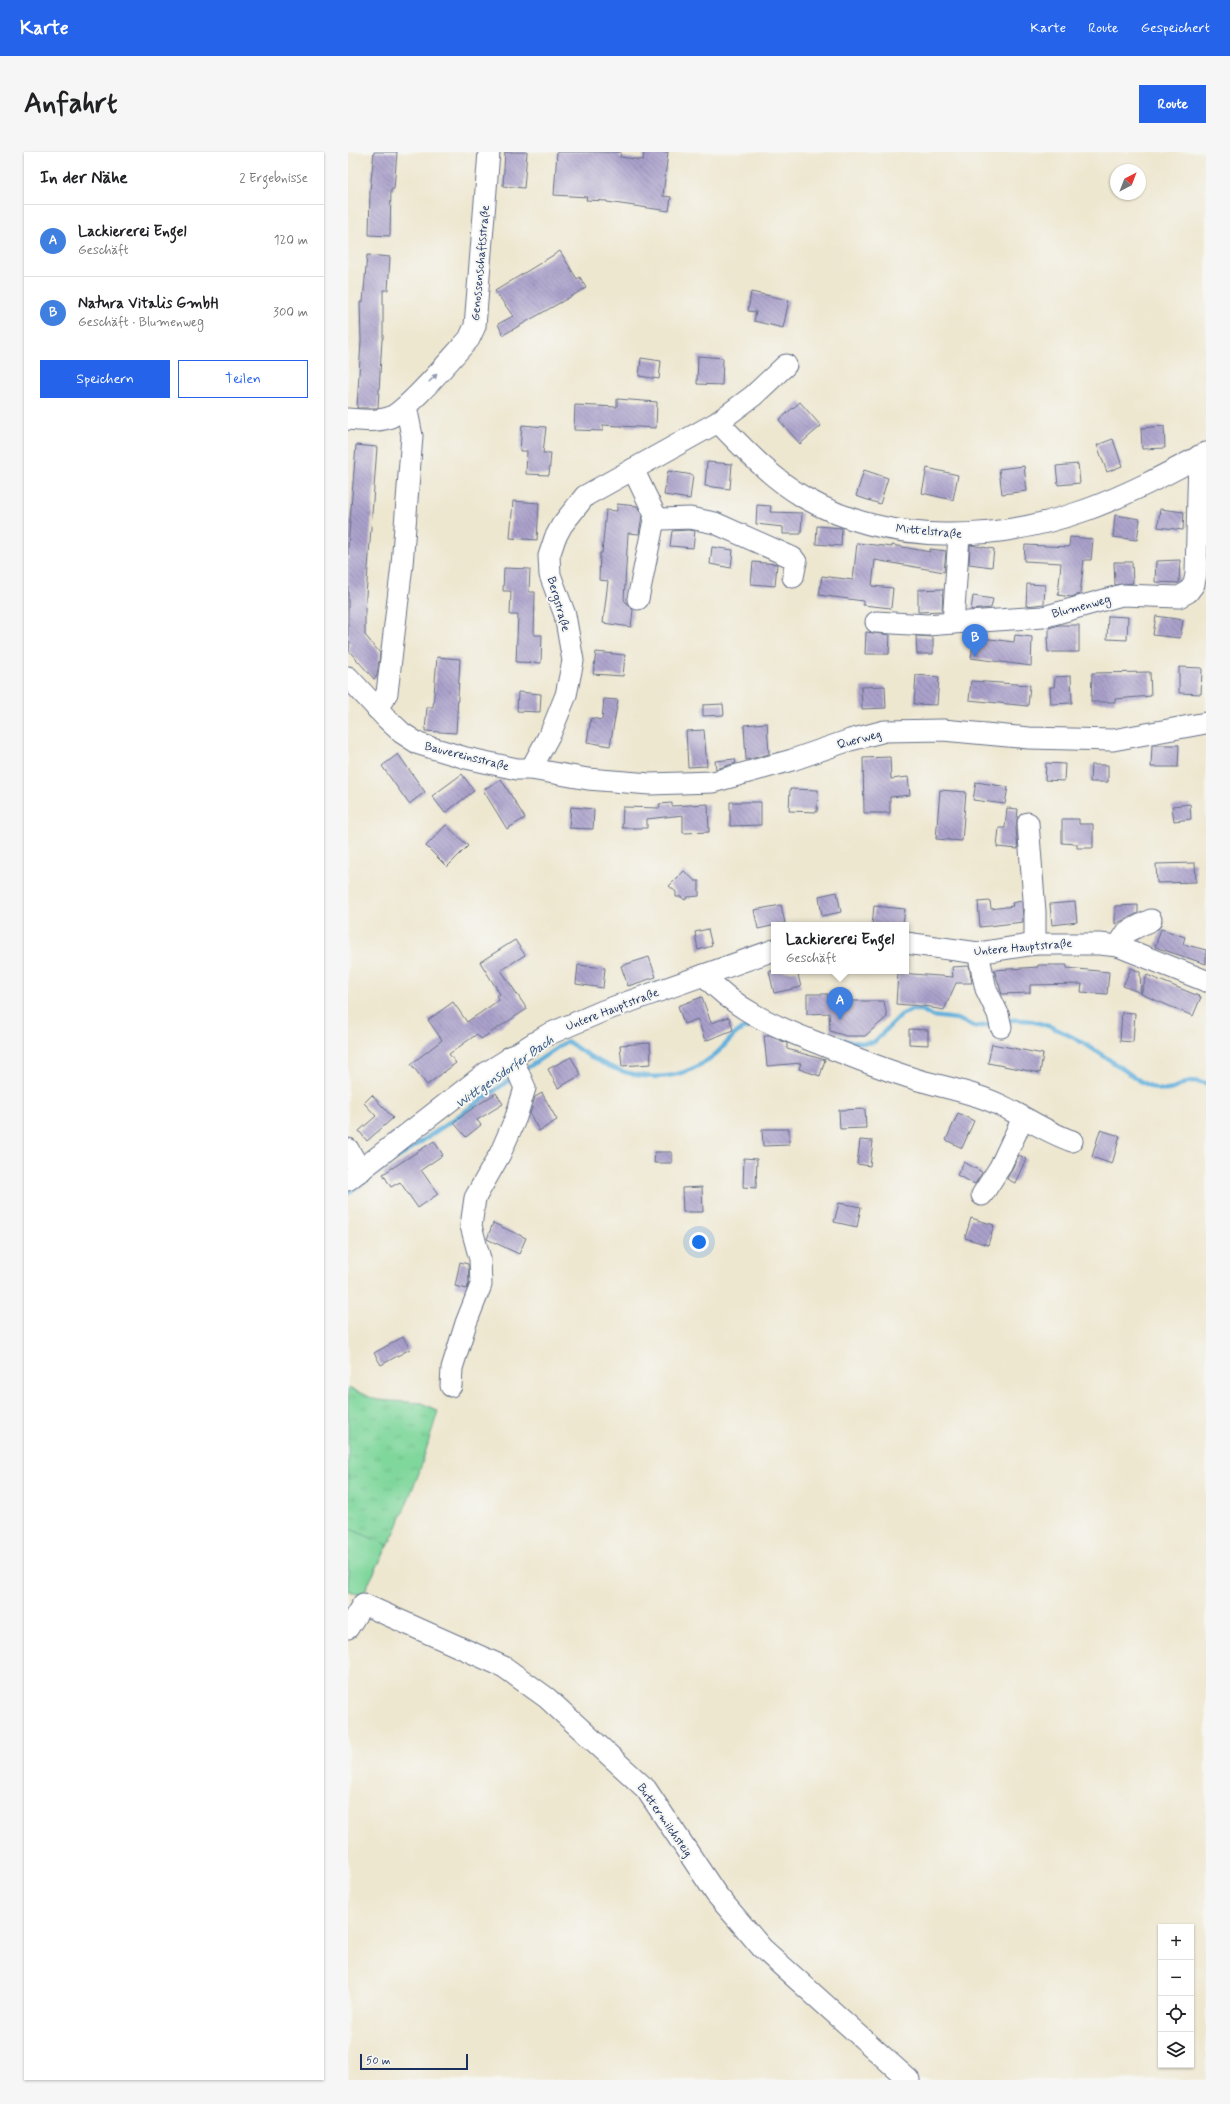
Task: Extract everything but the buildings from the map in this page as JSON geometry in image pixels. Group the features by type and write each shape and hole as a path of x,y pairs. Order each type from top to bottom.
{"street":[{"name":"Genossenschaftsstraße","path":"348,419 369,421 390,418 406,406 464,344 475,326 489,152"},
{"name":"Bergstraße","path":"524,769 551,732 566,695 573,661 565,615 550,574 549,556 555,538 569,514 585,496 718,422 753,396 786,365"},
{"path":"377,709 387,693 402,565 412,436 406,406"},
{"name":"Mittelstraße","path":"718,422 763,468 803,497 825,509 849,518 878,526 959,536 1012,529 1085,510 1128,492 1203,455"},
{"name":"Blumenweg","path":"876,622 927,625 1043,617 1122,595 1179,597 1191,588 1201,573 1203,455"},
{"path":"633,469 655,515 662,519 690,518 715,523 743,535 793,558 796,562 793,577"},
{"path":"638,599 655,515"},
{"path":"953,623 959,536"},
{"name":"Bauvereinsstraße","path":"348,677 377,709 402,733 419,744 466,758 524,769"},
{"name":"Querweg","path":"524,769 588,779 650,784 713,782 792,760 850,740 885,731 943,730 1030,738 1113,740 1206,723"},
{"path":"1028,823 1035,912 1035,944"},
{"path":"1118,946 1127,932 1151,920"},
{"name":"Untere Hauptstraße","path":"909,943 978,953 1035,944 1081,943 1118,946 1206,981"},
{"name":"Untere Hauptstraße","path":"355,1175 461,1091 515,1066 547,1035 580,1020 771,951"},
{"path":"978,953 986,989 999,1020"},
{"path":"704,975 719,991 762,1020 866,1062 915,1079 977,1096 1001,1105 1052,1134 1072,1141"},
{"path":"451,1386 454,1361 481,1285 480,1259 471,1226 475,1198 500,1154 516,1117 525,1088 515,1066"},
{"path":"982,1195 1000,1167 1023,1118"},
{"path":"348,1149 355,1175"},
{"name":"Buttermilchsteig","path":"348,1628 363,1604 504,1667 547,1698 646,1788 716,1894 762,1948 910,2080"}],"green space":[{"path":"348,1388 377,1400 422,1403 438,1411 419,1473 395,1532 362,1596 348,1590"},
{"path":"348,1528 388,1545 362,1596 348,1590"}],"waterway":[{"name":"Wittgensdorfer Bach","path":"819,1033 851,1042 874,1042 901,1015 911,1010 922,1010 932,1016 957,1019 976,1027 994,1024"},
{"name":"Wittgensdorfer Bach","path":"1005,1021 1019,1020 1034,1022 1064,1032 1138,1080 1162,1090 1170,1090 1191,1081 1206,1083"},
{"name":"Wittgensdorfer Bach","path":"523,1071 567,1041 601,1063 619,1070 638,1075 656,1077 675,1075 694,1068 712,1057 719,1052 736,1033 758,1024"},
{"name":"Wittgensdorfer Bach","path":"348,1193 514,1077"}],"place":[{"name":"Natura Vitalis GmbH","path":"975,657"},
{"name":"Lackiererei Engel","path":"840,1020"}]}
